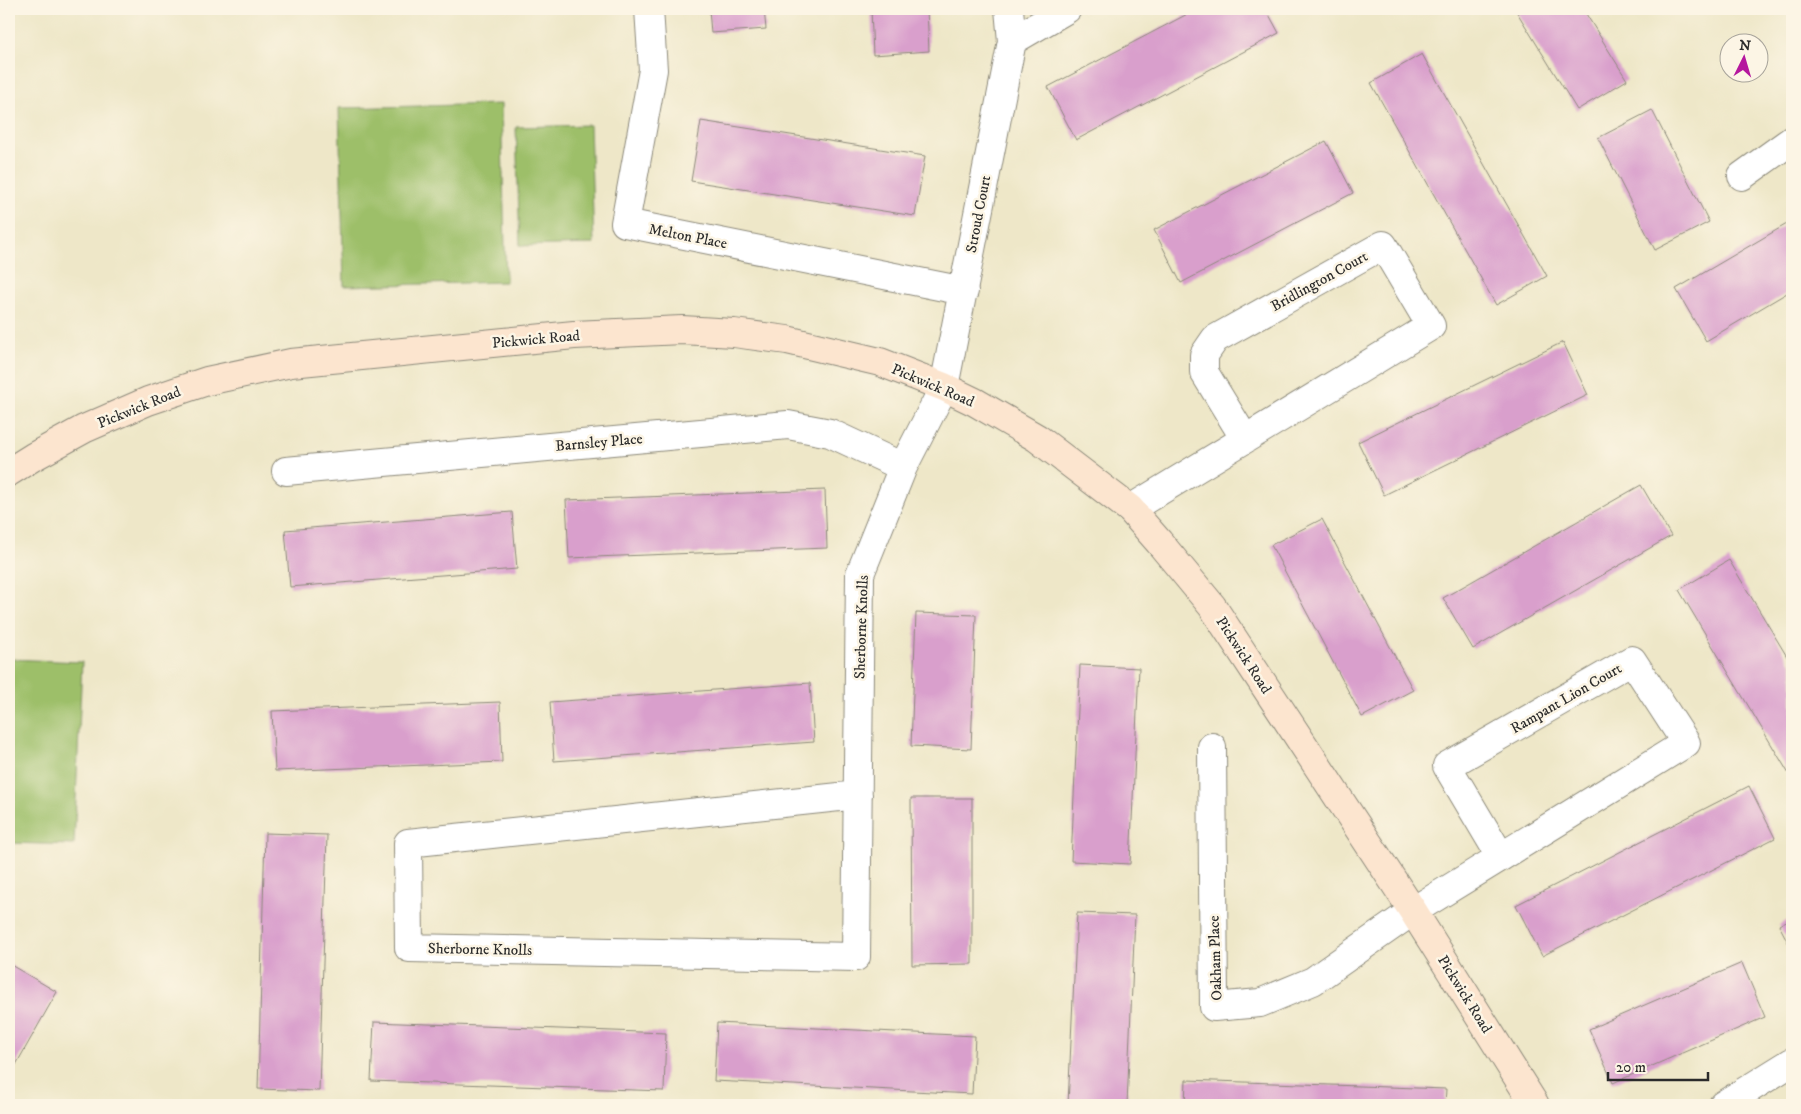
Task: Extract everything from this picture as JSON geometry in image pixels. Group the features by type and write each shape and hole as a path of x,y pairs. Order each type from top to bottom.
{"street":[{"name":"Melton Place","path":"649,9 652,70 625,224 964,291"},
{"name":"Stroud Court","path":"944,387 1012,41 1009,9"},
{"path":"1012,41 1067,9"},
{"path":"1742,176 1792,140"},
{"name":"Bridlington Court","path":"1130,509 1246,439 1431,326 1383,245 1215,339 1204,355 1204,372 1246,439"},
{"name":"Pickwick Road","path":"9,472 84,429 148,401 207,381 291,363 574,335 682,330 734,333 787,340 880,362 944,387 975,402 1037,438 1130,509 1212,606 1413,911 1535,1105"},
{"name":"Sherborne Knolls","path":"858,795 408,843 409,948 856,957 858,795 860,574 903,467 944,387"},
{"name":"Barnsley Place","path":"286,471 788,425 830,434 903,467"},
{"name":"Rampant Lion Court","path":"1413,911 1501,857 1686,743 1632,660 1446,766 1501,857"},
{"name":"Oakham Place","path":"1212,747 1214,1007 1260,1003 1313,981 1413,911"},
{"path":"1723,1105 1792,1062"}],"green space":[{"path":"501,104 506,282 344,286 339,108"},
{"path":"590,125 594,244 520,246 516,127"},
{"path":"9,659 82,662 74,845 9,843"}],"building":[{"path":"709,9 764,9 766,29 711,33"},
{"path":"871,9 927,9 929,51 873,55"},
{"path":"1197,9 1266,9 1279,33 1076,140 1048,87"},
{"path":"1515,9 1583,9 1627,80 1577,110"},
{"path":"1422,54 1547,276 1496,305 1371,83"},
{"path":"1652,110 1709,222 1655,250 1598,138"},
{"path":"701,121 925,156 915,216 691,181"},
{"path":"1326,141 1353,193 1181,283 1154,230"},
{"path":"1792,221 1792,290 1706,341 1676,289"},
{"path":"1563,342 1588,395 1384,495 1358,442"},
{"path":"1641,485 1671,536 1473,649 1443,598"},
{"path":"825,490 827,548 569,558 566,500"},
{"path":"512,512 517,569 290,587 285,530"},
{"path":"1322,519 1413,690 1362,717 1271,545"},
{"path":"1729,560 1792,665 1792,779 1679,590"},
{"path":"916,613 976,615 971,749 911,746"},
{"path":"1080,665 1139,668 1130,864 1071,861"},
{"path":"810,683 814,742 554,761 550,702"},
{"path":"500,702 502,762 275,771 272,711"},
{"path":"1749,786 1775,838 1542,956 1516,905"},
{"path":"911,798 972,798 972,964 912,965"},
{"path":"265,833 327,835 319,1091 258,1089"},
{"path":"1077,913 1135,915 1127,1105 1068,1105"},
{"path":"1792,918 1792,950 1779,925"},
{"path":"1742,963 1765,1017 1613,1083 1589,1029"},
{"path":"9,964 57,992 9,1077"},
{"path":"374,1022 666,1033 664,1091 371,1081"},
{"path":"717,1023 975,1036 972,1094 714,1081"},
{"path":"1186,1080 1446,1089 1445,1105 1185,1105"}]}
